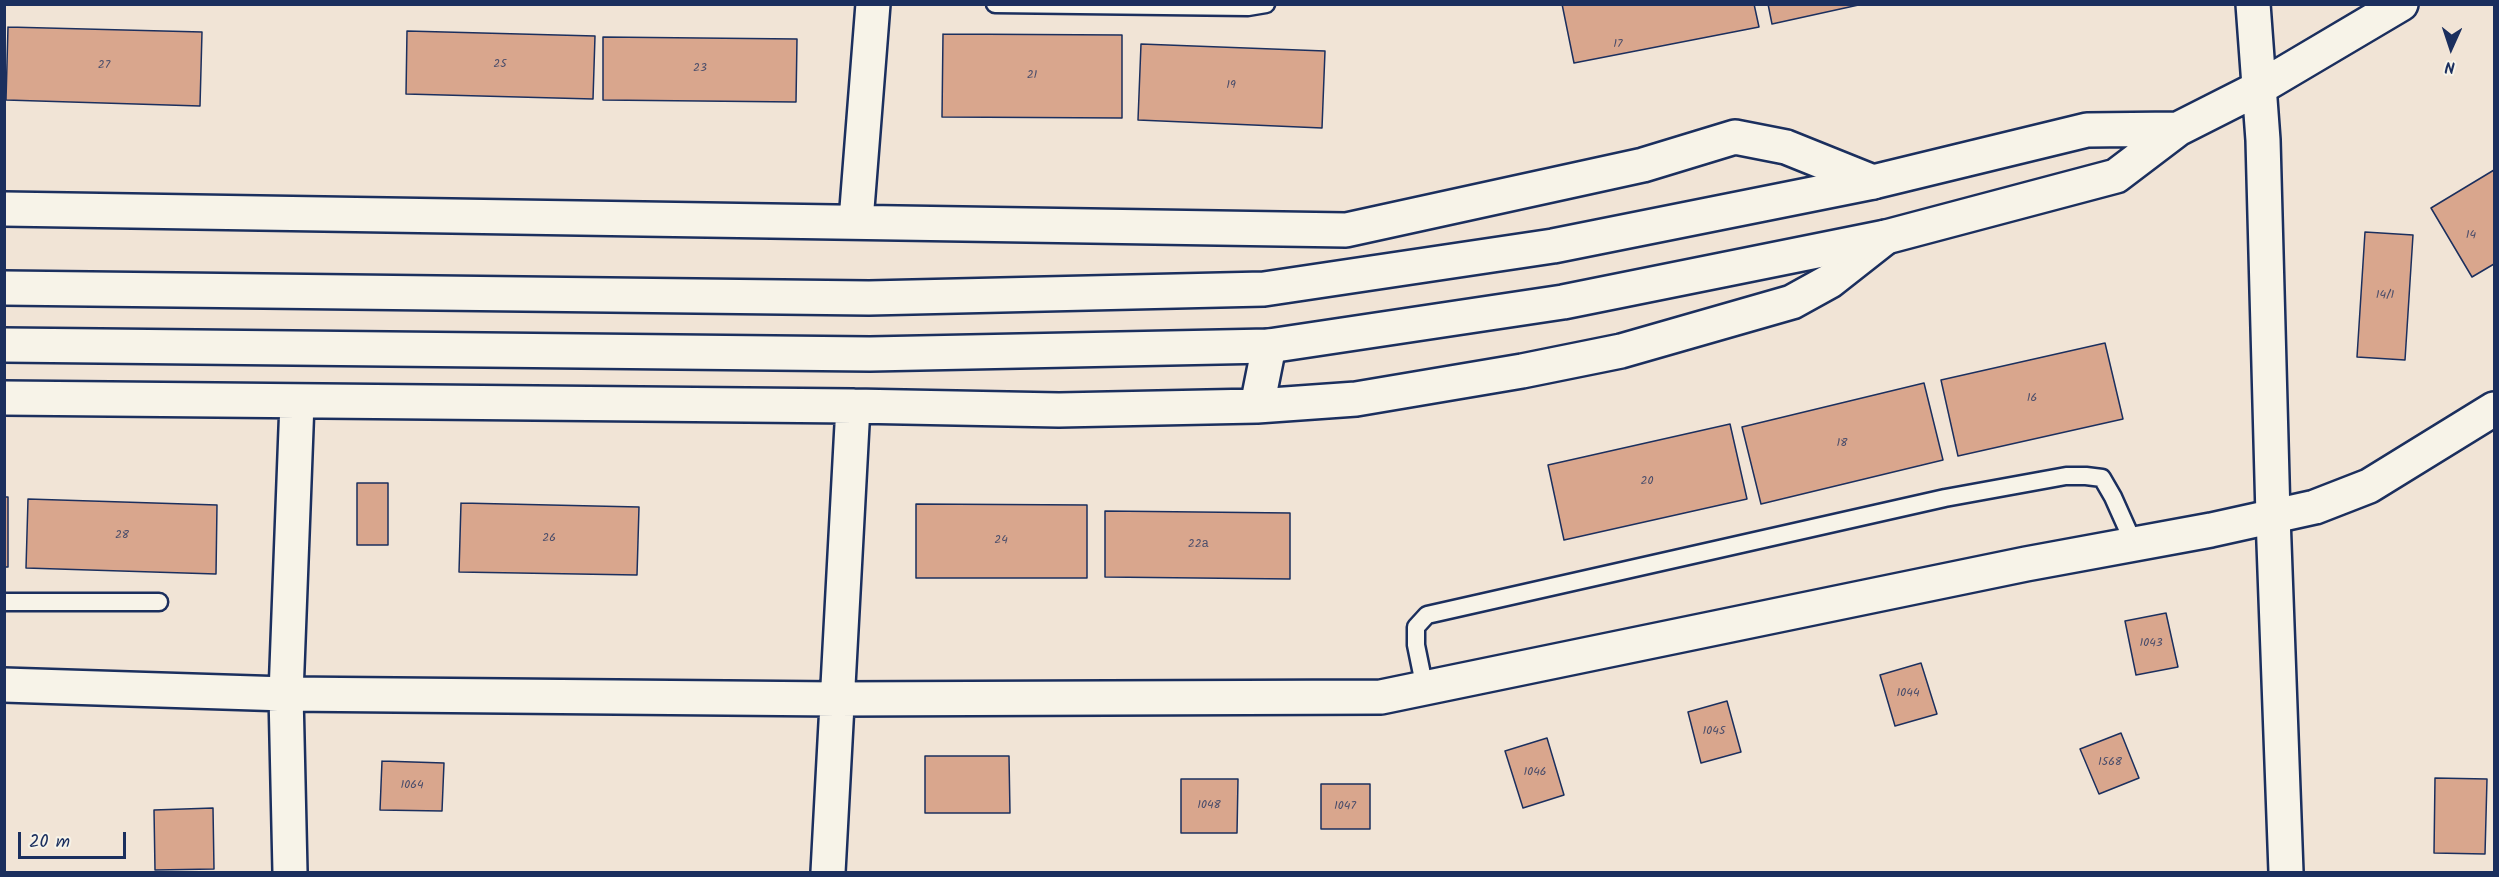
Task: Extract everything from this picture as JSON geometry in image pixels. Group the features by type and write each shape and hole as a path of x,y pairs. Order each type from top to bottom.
{"street":[{"path":"856,221 873,4"},
{"path":"2253,4 2259,88 2286,873"},
{"path":"4,345 870,354 1269,346 1563,302 1886,237 2116,176 2178,129 2259,88 2401,4"},
{"path":"4,288 869,298 1264,289 1553,246 1873,182 2087,130 2178,129"},
{"path":"4,209 1346,230 1643,165 1735,137 1786,147 1873,182"},
{"path":"4,398 1059,410 1257,406 1356,399 1522,372 1621,351 1792,302 1830,281 1886,237"},
{"path":"1257,406 1269,346"},
{"path":"290,873 286,694 297,402"},
{"path":"828,873 853,406"},
{"path":"4,685 286,694 836,699 1381,697 2314,507 2369,486 2494,409"}],"lane":[{"path":"995,4 1248,7 1266,4"},
{"path":"1425,689 1416,645 1416,627 1427,615 1945,498 2066,476 2102,478 2134,544"},
{"path":"4,602 159,602"}],"building":[{"path":"1562,4 1754,4 1759,27 1574,63"},
{"path":"1768,4 1863,4 1772,24"},
{"path":"8,27 202,32 200,106 6,100"},
{"path":"407,31 595,36 593,99 406,94"},
{"path":"943,34 1122,35 1122,118 942,117"},
{"path":"603,37 797,39 796,102 603,100"},
{"path":"1141,44 1325,51 1322,128 1138,120"},
{"path":"2494,170 2494,264 2472,277 2431,208"},
{"path":"2365,232 2413,235 2405,360 2357,357"},
{"path":"2105,343 2123,419 1958,456 1941,380"},
{"path":"1924,383 1943,460 1761,504 1742,427"},
{"path":"1730,424 1747,499 1564,540 1548,465"},
{"path":"357,483 388,483 388,545 357,545"},
{"path":"4,497 8,497 8,567 4,567"},
{"path":"28,499 217,505 216,574 26,568"},
{"path":"461,503 639,507 637,575 459,572"},
{"path":"916,504 1087,505 1087,578 916,578"},
{"path":"1105,511 1290,513 1290,579 1105,577"},
{"path":"2166,613 2178,667 2136,675 2125,621"},
{"path":"1921,663 1937,714 1895,726 1880,675"},
{"path":"1727,701 1741,752 1701,763 1688,712"},
{"path":"2121,733 2139,778 2099,794 2080,749"},
{"path":"1547,738 1564,795 1523,808 1505,751"},
{"path":"925,756 1009,756 1010,813 925,813"},
{"path":"382,761 444,763 442,811 380,810"},
{"path":"2435,778 2487,779 2485,854 2434,853"},
{"path":"1181,779 1238,779 1237,833 1181,833"},
{"path":"1321,784 1370,784 1370,829 1321,829"},
{"path":"213,808 214,869 155,870 154,810"}]}
